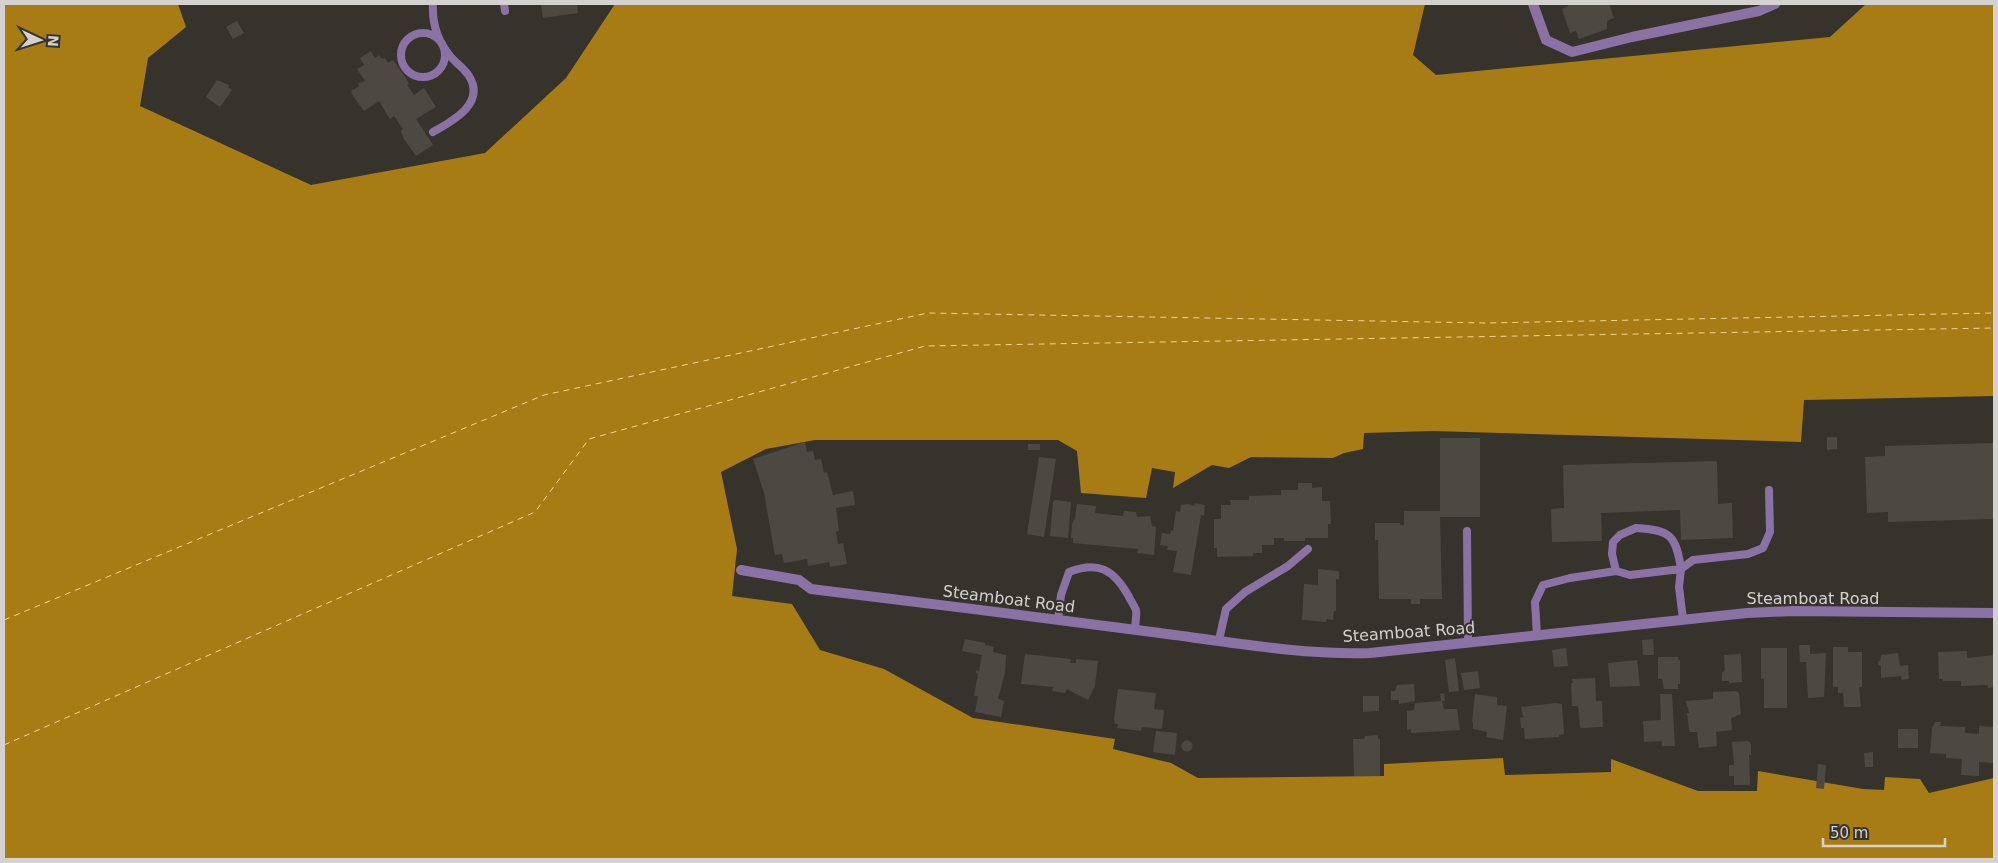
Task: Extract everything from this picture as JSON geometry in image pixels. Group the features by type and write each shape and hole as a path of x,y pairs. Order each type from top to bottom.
{"street":[{"path":"1533,4 1546,40 1572,52 1632,37 1759,11 1775,4"},
{"name":"Steamboat Road","path":"741,570 799,580 811,589 1315,652 1347,653 1468,643 1747,613 1793,611 1994,613"}],"lane":[{"path":"432,4 433,25 444,46 445,61 437,74 422,78 408,72 403,66 401,52 408,39 413,35 427,33 434,35 444,46 451,56 464,68 471,78 474,92 469,108 455,120 433,132"},
{"path":"1537,636 1535,602 1543,585 1570,578 1616,571 1630,575 1681,569 1693,560 1748,554 1763,548 1770,532 1769,490"},
{"path":"1616,571 1612,554 1613,542 1620,535 1636,528 1656,530 1668,535 1678,548 1681,569 1679,587 1683,619"},
{"path":"1467,531 1468,643"},
{"path":"1219,640 1226,608 1245,592 1288,566 1308,549"},
{"path":"1058,620 1061,595 1069,572 1083,567 1100,568 1111,573 1120,582 1136,610 1135,630"}],"shaded area":[{"path":"4,4 178,4 186,27 148,58 140,106 311,185 485,153 566,78 615,4 1425,4 1413,55 1436,75 1830,37 1866,4 1994,4 1994,396 1804,400 1801,442 1433,431 1364,433 1363,449 1344,453 1333,458 1251,457 1229,468 1212,465 1173,488 1175,472 1152,468 1146,498 1081,493 1077,451 1058,440 815,440 766,449 721,472 737,549 732,596 792,604 820,650 884,669 973,718 1115,739 1113,749 1171,763 1198,778 1384,776 1384,764 1503,758 1505,775 1611,772 1611,759 1698,791 1757,791 1758,771 1863,789 1884,790 1885,777 1920,779 1929,793 1994,778 1994,859 4,859"}],"building":[{"path":"541,4 577,4 578,13 543,18"},
{"path":"1567,4 1609,4 1614,18 1607,21 1607,29 1579,39 1576,31 1570,33 1562,9 1568,6"},
{"path":"237,21 244,33 233,39 226,27"},
{"path":"371,51 375,58 379,55 382,59 385,58 388,63 393,60 406,78 409,84 407,85 414,95 424,88 436,107 416,119 433,145 416,156 404,139 401,131 403,129 394,116 390,119 379,101 364,111 353,96 351,91 359,86 358,83 365,81 357,69 364,65 360,58"},
{"path":"217,80 229,85 228,87 232,90 220,107 206,97"},
{"path":"1827,437 1837,437 1837,449 1827,450"},
{"path":"1440,438 1480,438 1480,517 1440,517 1442,599 1420,599 1420,604 1411,604 1411,599 1379,599 1378,540 1375,540 1375,523 1400,523 1400,525 1404,525 1404,511 1440,511"},
{"path":"805,442 807,452 813,451 815,460 821,459 824,473 827,472 833,495 853,491 855,505 836,508 839,531 836,532 838,544 843,543 847,564 830,567 829,562 808,566 807,559 784,563 782,554 775,555 764,493 753,459"},
{"path":"1994,443 1994,519 1888,522 1888,512 1867,513 1865,457 1885,456 1885,446"},
{"path":"1028,444 1040,444 1040,450 1028,450"},
{"path":"1039,457 1056,459 1044,537 1027,534"},
{"path":"1717,461 1718,504 1732,503 1733,538 1681,540 1680,510 1601,513 1602,541 1552,542 1551,509 1564,508 1563,465"},
{"path":"1298,483 1312,483 1312,488 1322,487 1322,501 1330,501 1331,524 1328,524 1328,538 1305,538 1305,541 1284,541 1284,538 1274,538 1274,545 1262,545 1262,553 1253,553 1253,556 1217,557 1217,548 1214,548 1214,519 1221,519 1221,505 1231,505 1230,500 1249,500 1249,496 1281,495 1281,490 1298,490"},
{"path":"1055,500 1071,502 1068,538 1050,536 1053,502"},
{"path":"1195,503 1205,505 1204,516 1201,515 1191,575 1173,572 1177,551 1167,550 1168,546 1160,545 1162,533 1170,534 1171,530 1173,531 1176,511 1180,512 1181,505 1189,504 1194,506"},
{"path":"1077,504 1096,506 1095,513 1123,516 1124,511 1136,512 1137,517 1150,516 1152,526 1156,527 1154,555 1137,553 1138,549 1073,543 1073,538 1071,538 1072,524"},
{"path":"1318,569 1339,571 1339,579 1336,579 1336,611 1334,611 1333,620 1327,619 1326,622 1302,620 1304,584 1318,585"},
{"path":"965,639 985,643 985,645 994,647 993,652 1006,655 1005,673 998,699 1004,701 1001,717 975,712 978,696 974,696 978,674 976,670 979,671 982,655 962,651"},
{"path":"1653,639 1654,655 1643,655 1642,640"},
{"path":"1799,645 1810,645 1810,654 1826,653 1824,697 1808,698 1806,662 1800,662"},
{"path":"1833,647 1848,647 1848,652 1862,652 1862,687 1859,687 1861,707 1844,707 1843,693 1838,693 1838,687 1833,687"},
{"path":"1566,648 1568,666 1554,667 1552,650"},
{"path":"1761,648 1787,648 1787,708 1764,708 1764,678 1761,679"},
{"path":"1967,651 1967,658 1994,655 1994,687 1988,688 1988,685 1961,686 1961,681 1943,681 1943,679 1939,679 1938,652"},
{"path":"1898,653 1900,666 1908,665 1909,679 1902,680 1901,676 1881,678 1881,666 1878,665 1878,662 1881,659 1881,655"},
{"path":"1025,654 1071,659 1070,663 1076,663 1076,659 1098,661 1096,684 1088,700 1067,689 1065,693 1052,691 1053,687 1021,684"},
{"path":"1741,654 1742,682 1729,683 1729,681 1722,681 1722,673 1725,670 1724,655"},
{"path":"1658,657 1678,657 1678,660 1680,660 1680,684 1678,684 1678,689 1664,689 1662,679 1658,679"},
{"path":"1455,658 1459,691 1449,692 1445,660"},
{"path":"1637,660 1640,686 1610,687 1608,663"},
{"path":"1478,671 1480,688 1464,690 1461,673"},
{"path":"1595,678 1596,701 1602,701 1603,727 1582,728 1580,727 1578,706 1572,706 1572,679"},
{"path":"1414,684 1415,701 1399,704 1399,700 1391,700 1391,691 1395,691 1397,685"},
{"path":"1118,689 1156,693 1154,709 1164,710 1162,729 1142,727 1141,731 1117,728 1118,724 1115,724 1114,719"},
{"path":"1736,691 1739,693 1741,714 1731,718 1732,730 1716,732 1717,746 1699,748 1697,732 1690,732 1689,729 1687,713 1689,713 1686,701 1713,699 1713,692"},
{"path":"1444,693 1445,701 1442,701 1444,709 1457,709 1460,730 1411,733 1411,729 1407,730 1407,711 1414,710 1415,703 1441,701 1440,694"},
{"path":"1475,694 1497,697 1497,705 1507,706 1503,740 1486,737 1487,732 1473,729"},
{"path":"1660,694 1672,694 1675,746 1662,746 1662,741 1644,742 1643,721 1661,720"},
{"path":"1363,696 1379,696 1379,711 1363,712"},
{"path":"1555,703 1562,704 1564,734 1559,735 1559,737 1525,739 1524,728 1521,728 1520,718 1525,716 1523,716 1521,707"},
{"path":"1935,722 1941,722 1940,726 1965,727 1965,733 1979,734 1979,726 1994,727 1993,763 1979,762 1979,776 1961,775 1962,759 1946,758 1946,754 1930,753 1932,728"},
{"path":"1898,729 1918,729 1918,748 1898,748"},
{"path":"1156,731 1177,733 1175,755 1153,752"},
{"path":"1378,735 1378,739 1380,739 1380,776 1354,776 1353,739 1364,739 1365,736"},
{"path":"1187,740 1193,746 1187,752 1181,746"},
{"path":"1747,741 1751,743 1751,755 1749,755 1750,785 1734,785 1734,776 1729,776 1729,765 1734,765 1732,742"},
{"path":"1873,752 1873,767 1865,767 1864,753"},
{"path":"1818,764 1826,765 1824,789 1816,788"}],"ferry route":[{"path":"4,620 544,395 928,313 1486,323 1994,313"},
{"path":"4,745 535,512 589,439 925,346 1994,328"}]}
